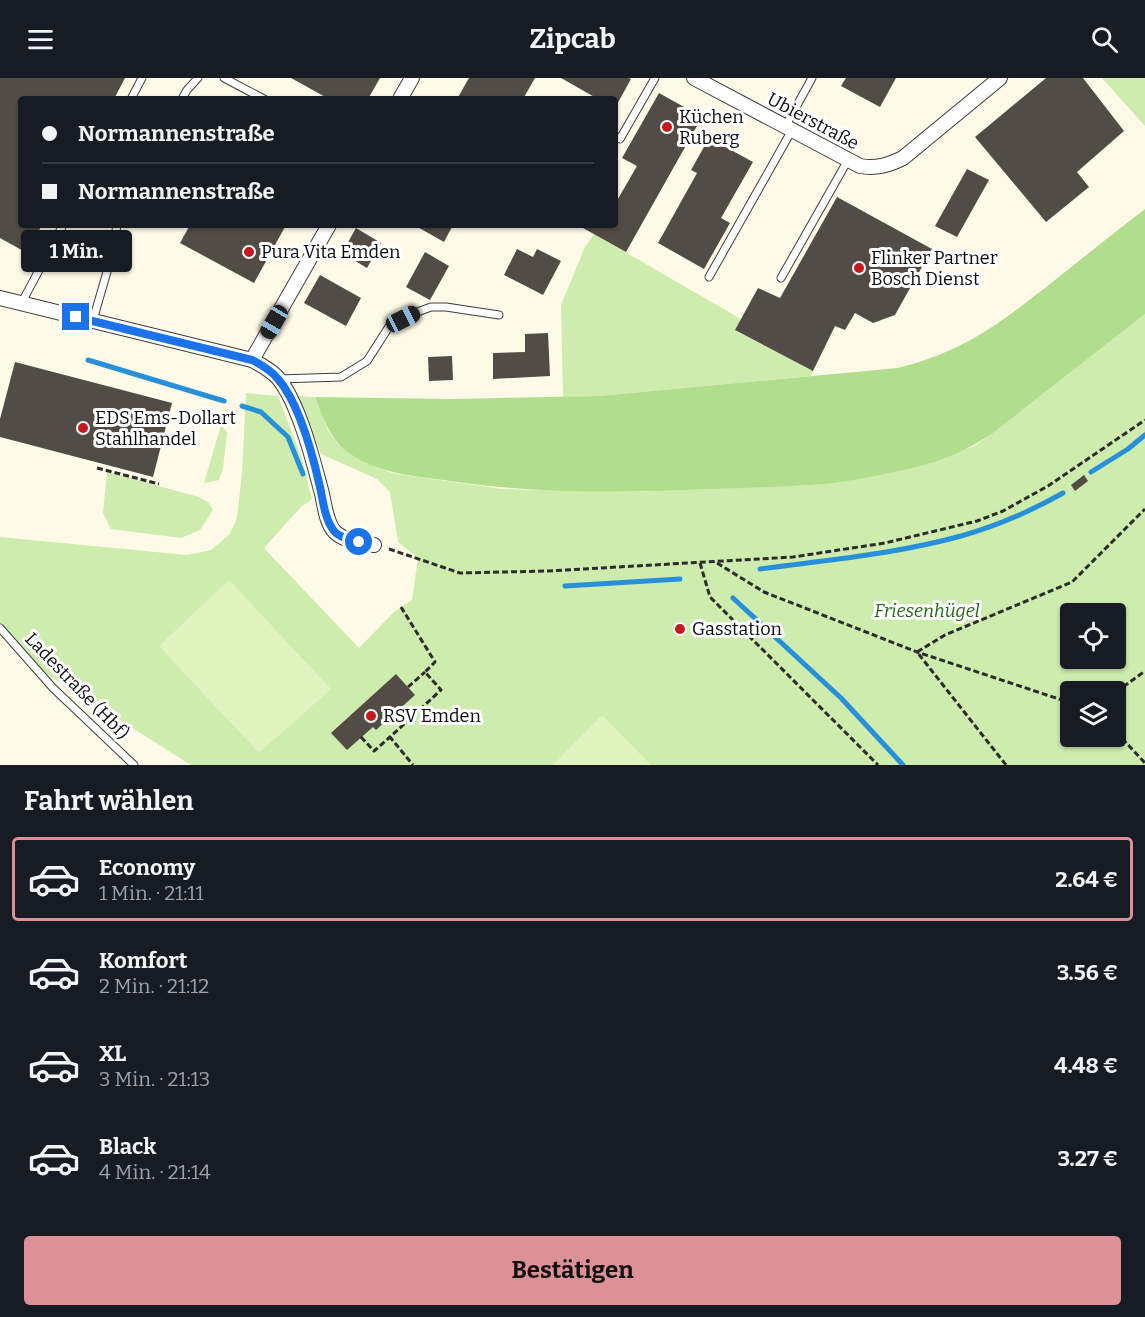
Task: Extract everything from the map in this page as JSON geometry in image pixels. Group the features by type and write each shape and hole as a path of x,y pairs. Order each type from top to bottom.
{"street":[{"path":"402,96 412,78"},
{"name":"Ubierstraße","path":"694,78 848,160 868,168 892,164 903,158 1000,78"},
{"path":"252,360 327,228"},
{"path":"0,298 252,360 265,367 279,379 289,396 312,454 327,516 333,530 338,535 374,545"}],"lane":[{"path":"133,96 142,78"},
{"path":"184,96 198,78"},
{"path":"224,78 258,96"},
{"path":"618,138 620,139 656,78"},
{"path":"710,277 812,78"},
{"path":"781,278 848,160"},
{"path":"21,304 61,228"},
{"path":"93,321 111,258 116,228"},
{"path":"279,379 341,377 367,361 392,322 420,310 446,307 499,315"},
{"name":"Ladestraße (Hbf)","path":"0,628 53,688 134,765"}],"path":[{"path":"374,545 460,573 548,571 793,557 885,543 977,521 1024,501 1145,420"},
{"path":"97,468 159,484"},
{"path":"917,652 945,635 1072,582 1145,509"},
{"path":"716,562 764,592 917,652 1060,699"},
{"path":"700,563 710,597 878,765"},
{"path":"401,607 435,662 408,687"},
{"path":"917,652 1006,765"},
{"path":"1126,685 1145,671"},
{"path":"361,737 374,751 441,690 425,672"},
{"path":"390,736 413,765"},
{"path":"1126,743 1145,763"}],"green space":[{"path":"1102,78 1145,78 1145,126"},
{"path":"1145,209 1145,314 993,433 960,452 897,472 812,485 679,490 614,492 482,485 398,473 361,461 338,443 315,397 452,399 599,396 897,368 943,353 1000,322"},
{"path":"594,234 741,319 736,331 813,371 811,376 599,396 563,397 561,305 584,249"},
{"name":"Friesenhügel","path":"1145,314 1145,765 191,765 34,666 0,628 0,537 187,555 211,550 230,534 237,518 246,393 278,396 302,459 312,499 301,507 264,548 359,648 394,612 412,600 418,558 398,542 390,492 377,479 321,454 298,396 315,397 328,430 338,444 351,455 371,465 392,473 501,489 637,492 814,485 927,464 974,446"},
{"path":"221,425 227,432 223,469 219,480 204,483"},
{"path":"107,472 199,497 208,502 213,510 200,530 181,538 111,529 103,513"},
{"path":"229,580 331,689 259,753 159,646"},
{"path":"602,715 651,765 553,765"}],"building":[{"path":"0,78 125,78 116,96 18,96 18,228 40,228 27,253 0,238"},
{"path":"291,78 380,78 370,96 324,96"},
{"path":"469,78 535,78 525,96 459,96"},
{"path":"561,78 631,79 618,103 618,96 593,96"},
{"path":"846,78 896,78 880,107 841,86"},
{"path":"1046,78 1083,78 1124,131 1077,172 1089,187 1046,222 975,137"},
{"path":"659,93 702,117 626,252 583,228 618,228 618,199 637,166 622,158"},
{"path":"709,138 753,162 721,218 730,223 704,269 658,243 697,173 691,170"},
{"path":"967,169 989,180 957,237 935,226"},
{"name":"Flinker Partner Bosch Dienst","path":"837,197 932,249 895,315 873,323 855,313 845,330 835,326 813,371 735,330 758,288 780,298"},
{"path":"188,228 284,228 254,283 180,243"},
{"path":"356,228 381,243 367,268 342,253"},
{"path":"419,228 451,228 444,242"},
{"path":"517,249 533,257 537,249 561,261 543,295 504,275"},
{"path":"425,252 449,266 430,300 406,287"},
{"path":"320,275 361,298 346,326 304,303"},
{"path":"548,333 550,376 493,379 493,353 525,352 525,334"},
{"path":"452,356 453,380 429,381 428,357"},
{"name":"EDS Ems-Dollart Stahlhandel","path":"15,362 172,403 153,477 0,437 0,419"},
{"path":"1084,475 1088,481 1075,491 1071,485"},
{"name":"Gasstation","path":"679,622 687,629 681,636 673,628"},
{"name":"RSV Emden","path":"396,674 415,695 376,730 373,727 347,750 331,733"}],"waterway":[{"path":"88,360 224,401"},
{"path":"242,406 261,412 288,437 303,474"},
{"path":"1091,472 1128,449 1145,435"},
{"path":"760,569 861,556 936,542 1001,523 1063,493"},
{"path":"565,586 680,579"},
{"path":"733,598 841,698 903,765"}],"place":[{"name":"Küchen Ruberg","path":"667,127"},
{"name":"Pura Vita Emden","path":"249,252"},
{"name":"Flinker Partner Bosch Dienst","path":"859,268"},
{"name":"EDS Ems-Dollart Stahlhandel","path":"83,428"},
{"name":"Gasstation","path":"680,629"},
{"name":"RSV Emden","path":"371,716"}],"route":[{"path":"76,317 203,350 252,360 265,367 279,379 289,396 312,454 327,516 333,530 338,535 359,542"}]}
